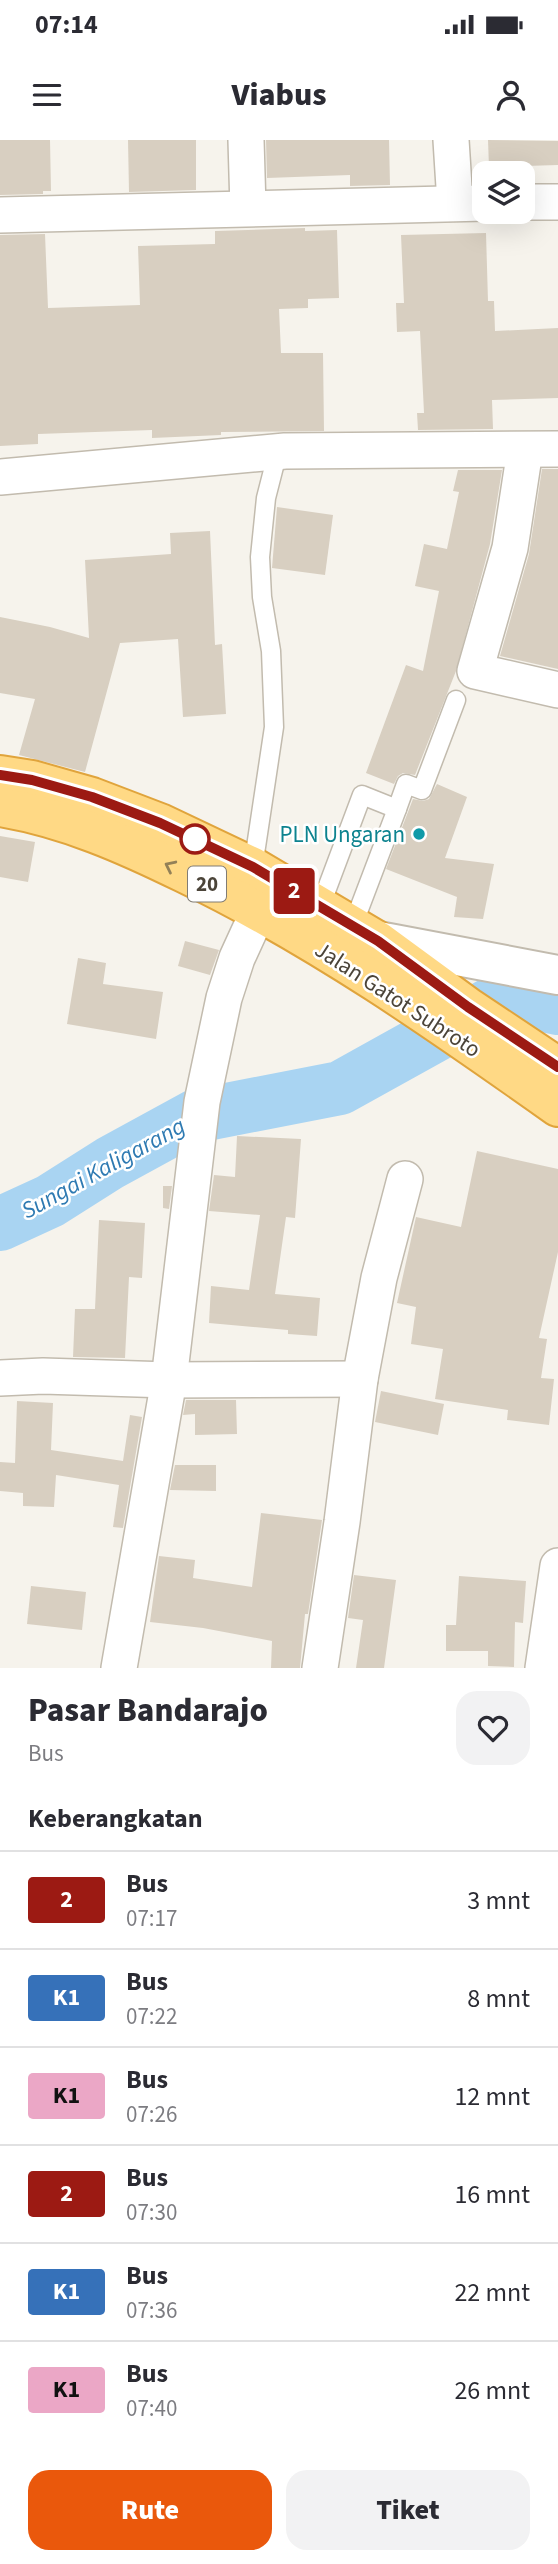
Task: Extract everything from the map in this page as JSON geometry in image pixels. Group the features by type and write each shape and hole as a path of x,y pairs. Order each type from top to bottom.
{"highway":[{"name":"Jalan Gatot Subroto","path":"0,775 32,780 92,797 160,823 253,867 365,933 468,1007 541,1068 558,1107"},
{"name":"Jalan Gatot Subroto","path":"0,807 80,827 134,849 259,910 399,997 541,1068"}],"street":[{"path":"246,140 248,208"},
{"path":"0,215 470,203 451,140"},
{"path":"535,202 558,202"},
{"path":"0,477 278,452 541,449 475,671 558,690"},
{"path":"119,1668 169,1380 202,1102 224,998 237,958 259,910"},
{"path":"365,933 558,975"},
{"path":"320,1668 360,1379 379,1278 405,1179"},
{"path":"0,1378 43,1376 169,1380 360,1379"},
{"path":"543,1668 558,1566"}],"lane":[{"path":"253,867 274,727 271,651 262,597 260,556 265,498 278,452"},
{"path":"365,933 406,784 422,790 456,700"},
{"path":"320,907 362,795 397,809"}],"building":[{"path":"0,140 50,140 51,191 43,191 43,194 0,195"},
{"path":"128,140 196,140 196,190 129,192"},
{"path":"266,140 389,140 390,185 350,186 350,175 267,178"},
{"path":"488,140 558,141 558,165 535,166 535,161 489,161"},
{"path":"305,228 305,231 337,230 339,298 308,299 308,308 279,309 281,353 323,353 324,431 221,432 221,435 152,438 152,430 38,434 38,444 0,446 0,235 45,234 48,308 140,305 138,246 215,244 215,231"},
{"path":"486,233 488,301 494,301 495,331 558,328 558,398 492,400 493,429 418,430 417,413 424,413 420,331 397,332 396,303 404,303 401,235"},
{"path":"542,469 558,469 558,669 500,656 529,554"},
{"path":"458,470 502,470 490,544 456,671 415,775 403,773 394,784 366,773 406,665 423,671 439,591 415,586 424,544 447,549 459,492 453,491"},
{"path":"277,507 333,515 325,575 272,568"},
{"path":"210,531 215,645 222,644 226,714 183,717 178,639 120,643 85,772 19,755 35,699 0,693 0,617 89,638 85,560 171,554 170,533"},
{"name":"PLN Ungaran","path":"437,784 467,797 445,858 494,864 483,919 454,917 457,897 386,869 413,799 429,799"},
{"path":"0,836 35,842 28,882 0,877"},
{"path":"185,941 219,950 210,975 178,966"},
{"path":"78,958 106,963 103,984 163,992 156,1039 67,1024"},
{"path":"237,1136 301,1139 295,1218 286,1217 275,1294 320,1298 317,1336 288,1334 288,1330 209,1323 211,1286 249,1290 260,1215 209,1211 214,1175 235,1177"},
{"path":"477,1151 558,1169 558,1252 539,1338 547,1339 541,1378 554,1379 549,1425 507,1420 508,1410 435,1399 443,1349 411,1344 416,1307 397,1303 416,1217 461,1227"},
{"path":"163,1186 172,1186 169,1209 163,1208"},
{"path":"99,1220 145,1223 142,1278 129,1277 125,1358 73,1357 75,1309 95,1309"},
{"path":"381,1391 444,1404 438,1435 375,1422"},
{"path":"186,1400 236,1400 237,1434 195,1435 195,1414 183,1415"},
{"path":"17,1401 53,1403 51,1450 123,1461 130,1415 142,1417 123,1528 113,1527 119,1485 56,1475 54,1507 23,1506 23,1493 0,1491 0,1462 15,1463"},
{"path":"175,1465 216,1465 216,1491 170,1490"},
{"path":"261,1513 322,1520 308,1614 305,1614 300,1668 271,1668 272,1641 203,1628 150,1622 159,1556 195,1560 193,1578 252,1587"},
{"path":"354,1575 396,1580 384,1668 356,1668 363,1620 348,1618"},
{"path":"459,1576 526,1581 523,1623 515,1622 514,1667 488,1666 488,1651 446,1651 446,1625 456,1625"},
{"path":"31,1586 86,1592 82,1630 27,1624"}],"waterway":[{"name":"Sungai Kaligarang","path":"0,1224 50,1201 110,1163 196,1116 340,1088 504,997 558,1008"}],"bus line":[{"name":"2","path":"0,775 32,780 92,797 160,823 253,867 378,941 468,1007 558,1067"}],"place":[{"name":"PLN Ungaran","path":"419,834"}]}
